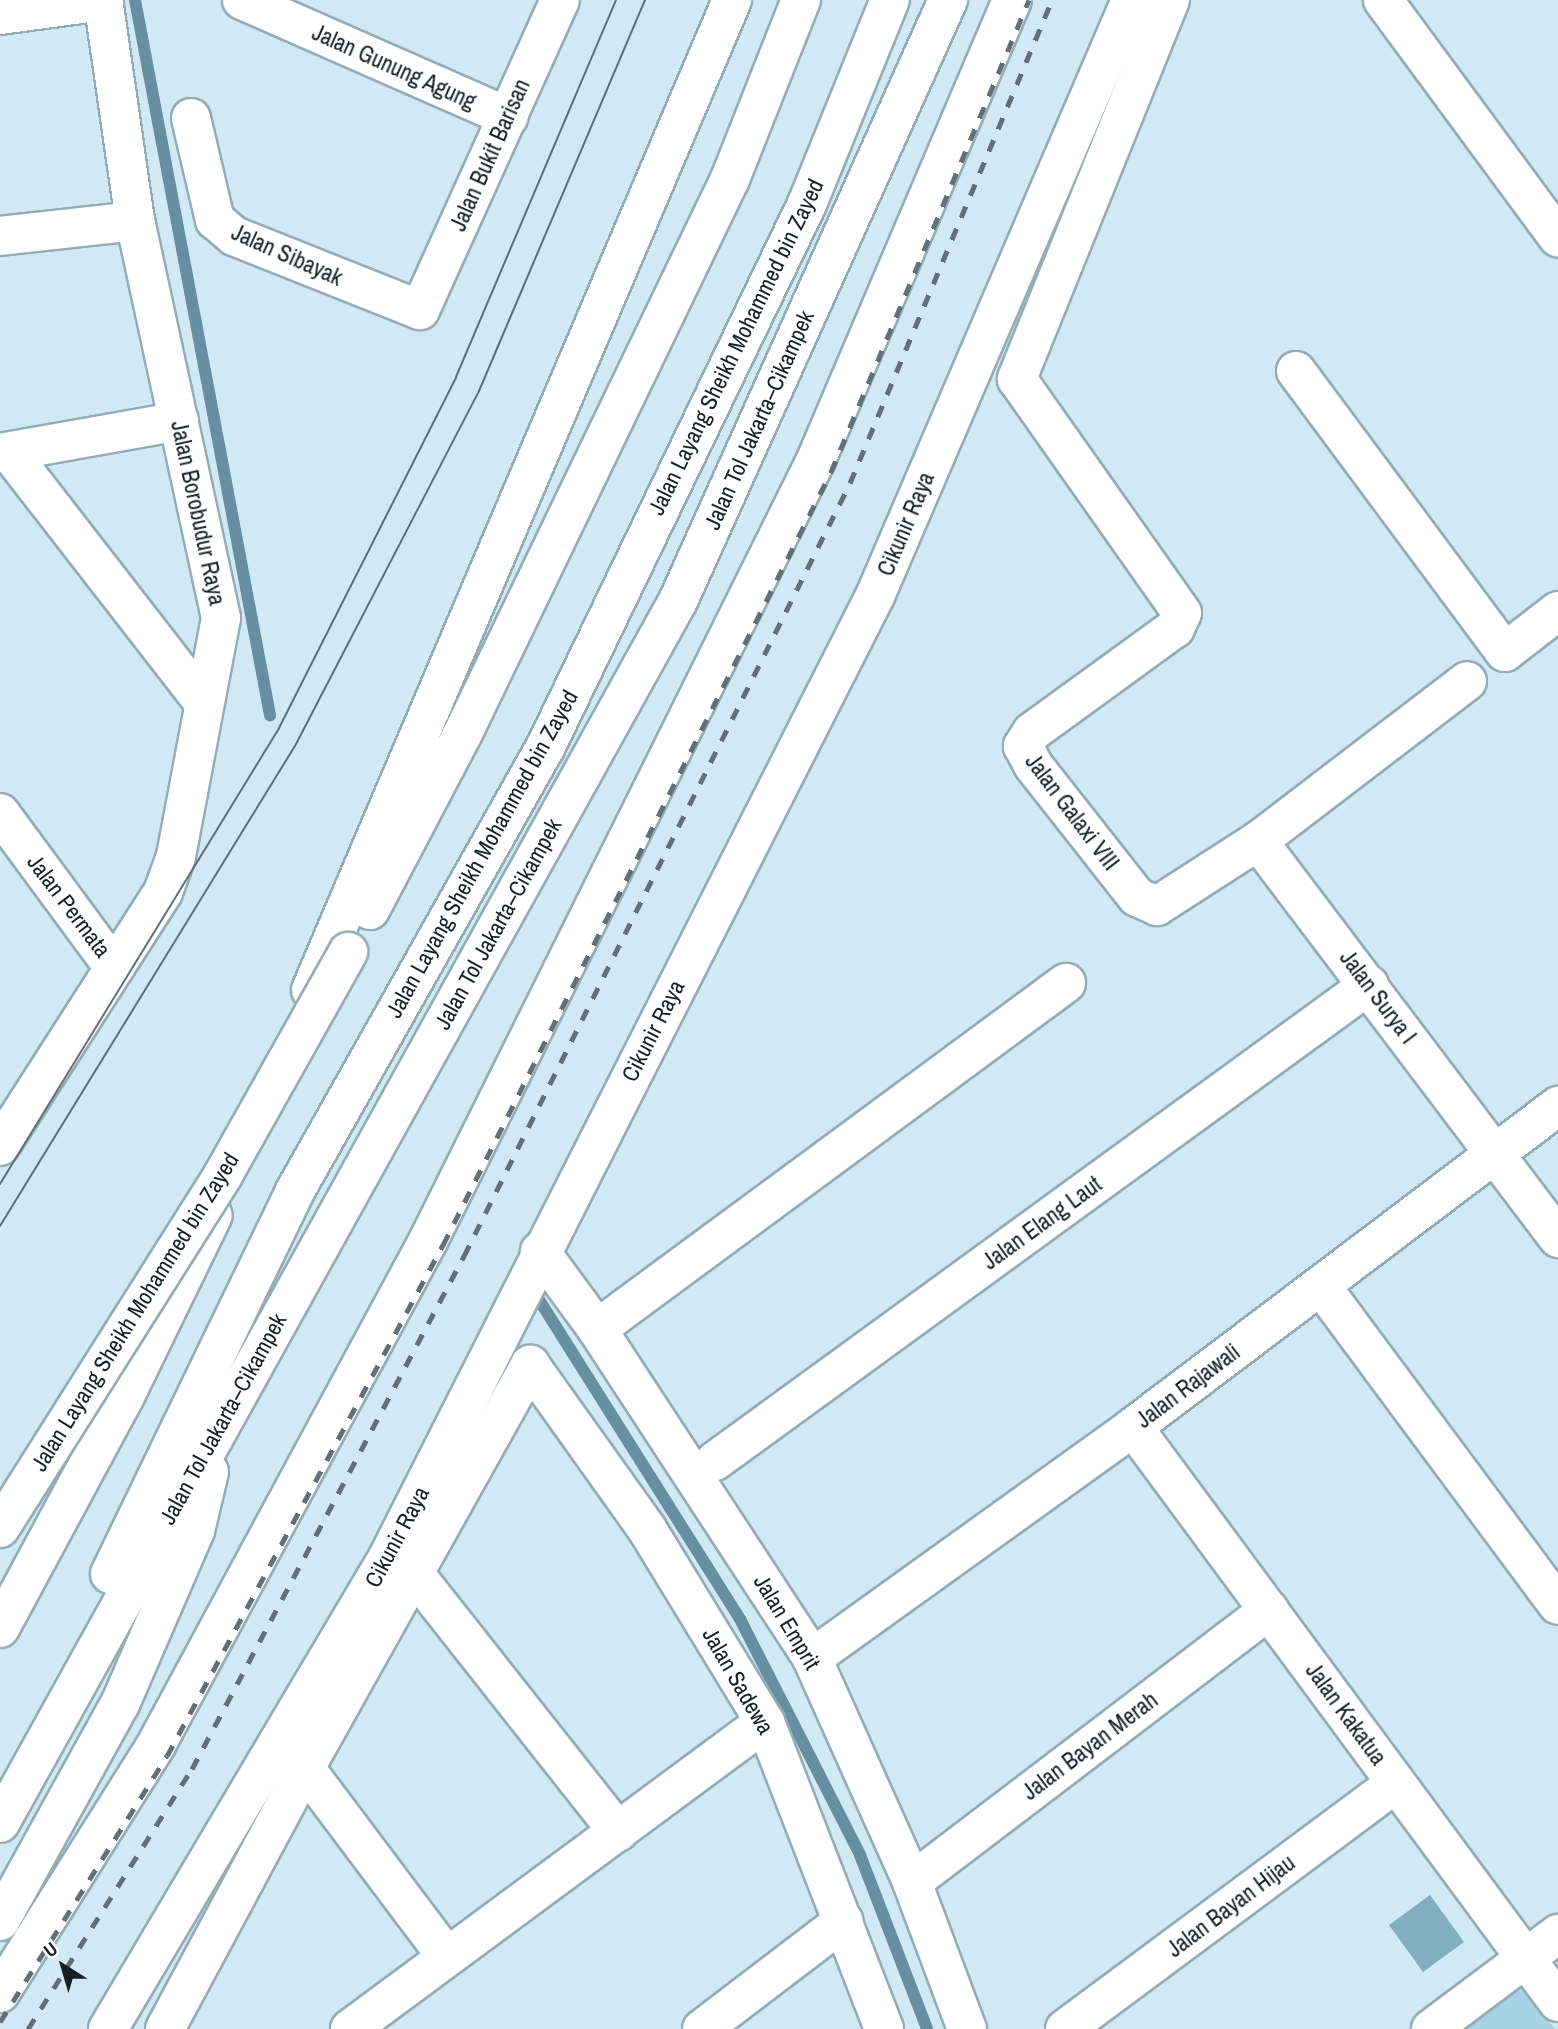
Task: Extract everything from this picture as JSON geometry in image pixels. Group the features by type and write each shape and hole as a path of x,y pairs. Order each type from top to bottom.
{"main road":[{"name":"Jalan Gunung Agung","path":"242,0 508,117"},
{"name":"Jalan Bukit Barisan","path":"420,310 559,0"},
{"path":"0,1628 124,1398 226,1188 732,0"},
{"name":"Jalan Layang Sheikh Mohammed bin Zayed","path":"0,1528 223,1175 463,733 730,179 801,0"},
{"name":"Jalan Layang Sheikh Mohammed bin Zayed","path":"69,1659 295,1191 546,746 807,204 890,0"},
{"name":"Jalan Tol Jakarta–Cikampek","path":"0,1823 678,601 948,0"},
{"path":"0,1993 156,1745 428,1241 816,460 1012,0"},
{"name":"Cikunir Raya","path":"108,2029 387,1559 875,596 1131,0"},
{"name":"Jalan Galaxi VIII","path":"1170,0 1017,379 1182,613 1174,628 1032,732 1023,746 1033,765 1137,897 1157,906 1258,841"},
{"path":"1383,0 1558,237"},
{"path":"0,15 104,1"},
{"name":"Jalan Borobudur Raya","path":"0,1146 163,892 176,856 221,618 135,220 104,1"},
{"name":"Jalan Sibayak","path":"191,118 215,220 234,236 420,310"},
{"path":"0,236 135,220"},
{"path":"1296,371 1505,652 1558,611"},
{"path":"179,421 5,453 204,704"},
{"path":"1258,841 1467,681"},
{"name":"Jalan Permata","path":"0,813 114,966"},
{"name":"Jalan Surya I","path":"1258,841 1497,1153 1558,1238"},
{"path":"597,1329 1066,983"},
{"name":"Jalan Elang Laut","path":"715,1461 1369,985"},
{"name":"Jalan Rajawali","path":"812,1658 1133,1427 1558,1106"},
{"name":"Jalan Emprit","path":"541,1251 597,1329 812,1658 912,1882 967,2029"},
{"path":"1321,1286 1551,1582"},
{"name":"Jalan Sadewa","path":"413,1572 530,1365 647,1529 765,1722 884,2029"},
{"path":"0,1921 120,1704 195,1531 222,1422"},
{"name":"Jalan Kakatua","path":"1133,1427 1558,2002"},
{"path":"165,2029 304,1768 413,1572 618,1832"},
{"name":"Jalan Bayan Merah","path":"912,1882 1269,1610"},
{"path":"0,1775 69,1659"},
{"path":"0,1804 69,1659"},
{"path":"351,2029 765,1722"},
{"path":"304,1768 447,1957"},
{"name":"Jalan Bayan Hijau","path":"1065,2029 1396,1783"},
{"path":"702,2029 844,1921"},
{"path":"1431,2029 1558,1934"}],"shaded area":[{"path":"1520,1985 1555,2029 1464,2029"}],"building":[{"path":"1430,1895 1464,1942 1423,1972 1389,1925"}],"waterway":[{"path":"135,0 270,715"},
{"path":"536,1295 740,1619 860,1855 927,2029"}],"tram line":[{"path":"0,1184 278,730 456,377 616,0"},
{"path":"0,1226 295,746 479,391 645,0"}],"railway":[{"path":"0,2022 167,1756 443,1245 831,472 1029,0"},
{"path":"28,2029 192,1769 464,1256 850,483 1052,0"}]}
